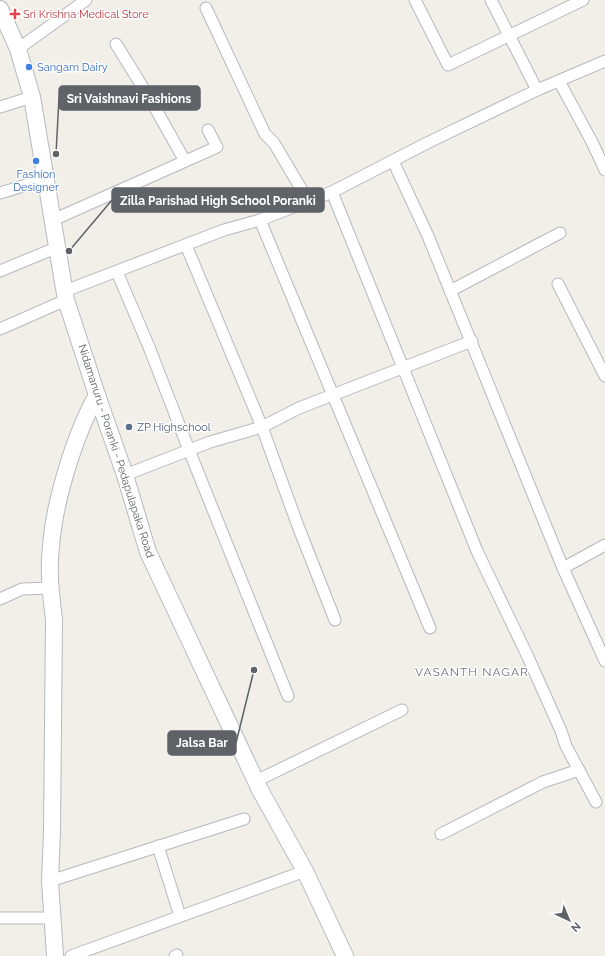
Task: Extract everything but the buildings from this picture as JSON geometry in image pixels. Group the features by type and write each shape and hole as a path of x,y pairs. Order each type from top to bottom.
{"main road":[{"name":"Nidamanuru - Poranki - Pedapulapaka Road","path":"0,9 18,49 32,97 66,296 97,395 125,475 148,552 256,781 305,871 346,956"},
{"path":"55,956 50,881 52,831 54,620 50,588 50,546 59,500 76,441 86,415 97,395"}],"street":[{"path":"18,49 86,0"},
{"path":"415,0 448,65 509,36 567,3 583,0"},
{"path":"491,0 538,90"},
{"path":"206,8 265,134 274,143 309,202"},
{"path":"116,44 150,99 185,161"},
{"path":"0,329 117,272 224,230 260,220 332,192 538,90 605,61"},
{"path":"559,81 592,142 605,170"},
{"path":"0,107 32,97"},
{"path":"53,220 217,147 208,130"},
{"path":"393,161 428,236 472,341 563,568 605,661"},
{"path":"0,193 46,179"},
{"path":"332,192 477,551 531,664 561,731 566,746 596,802"},
{"path":"260,220 430,628"},
{"path":"450,291 560,233"},
{"path":"186,245 262,427 298,526 336,620"},
{"path":"0,271 58,248"},
{"path":"117,272 149,347 288,696"},
{"path":"558,284 605,376"},
{"path":"125,475 189,450 262,427 298,408 472,341"},
{"path":"563,568 605,545"},
{"path":"0,599 22,589 50,588"},
{"path":"256,781 402,710"},
{"path":"441,834 543,782 580,770"},
{"path":"50,881 244,819"},
{"path":"158,846 180,916"},
{"path":"71,956 305,871"},
{"path":"0,918 53,918"}],"place":[{"name":"Sri Krishna Medical Store","path":"15,14"},
{"name":"Sangam Dairy","path":"29,67"},
{"name":"Sri Vaishnavi Fashions","path":"56,154"},
{"name":"Fashion Designer","path":"36,161"},
{"name":"Zilla Parishad High School Poranki","path":"69,251"},
{"name":"ZP Highschool","path":"129,427"},
{"name":"Jalsa Bar","path":"254,670"}],"district":[{"name":"VASANTH NAGAR","path":"472,672"}]}
